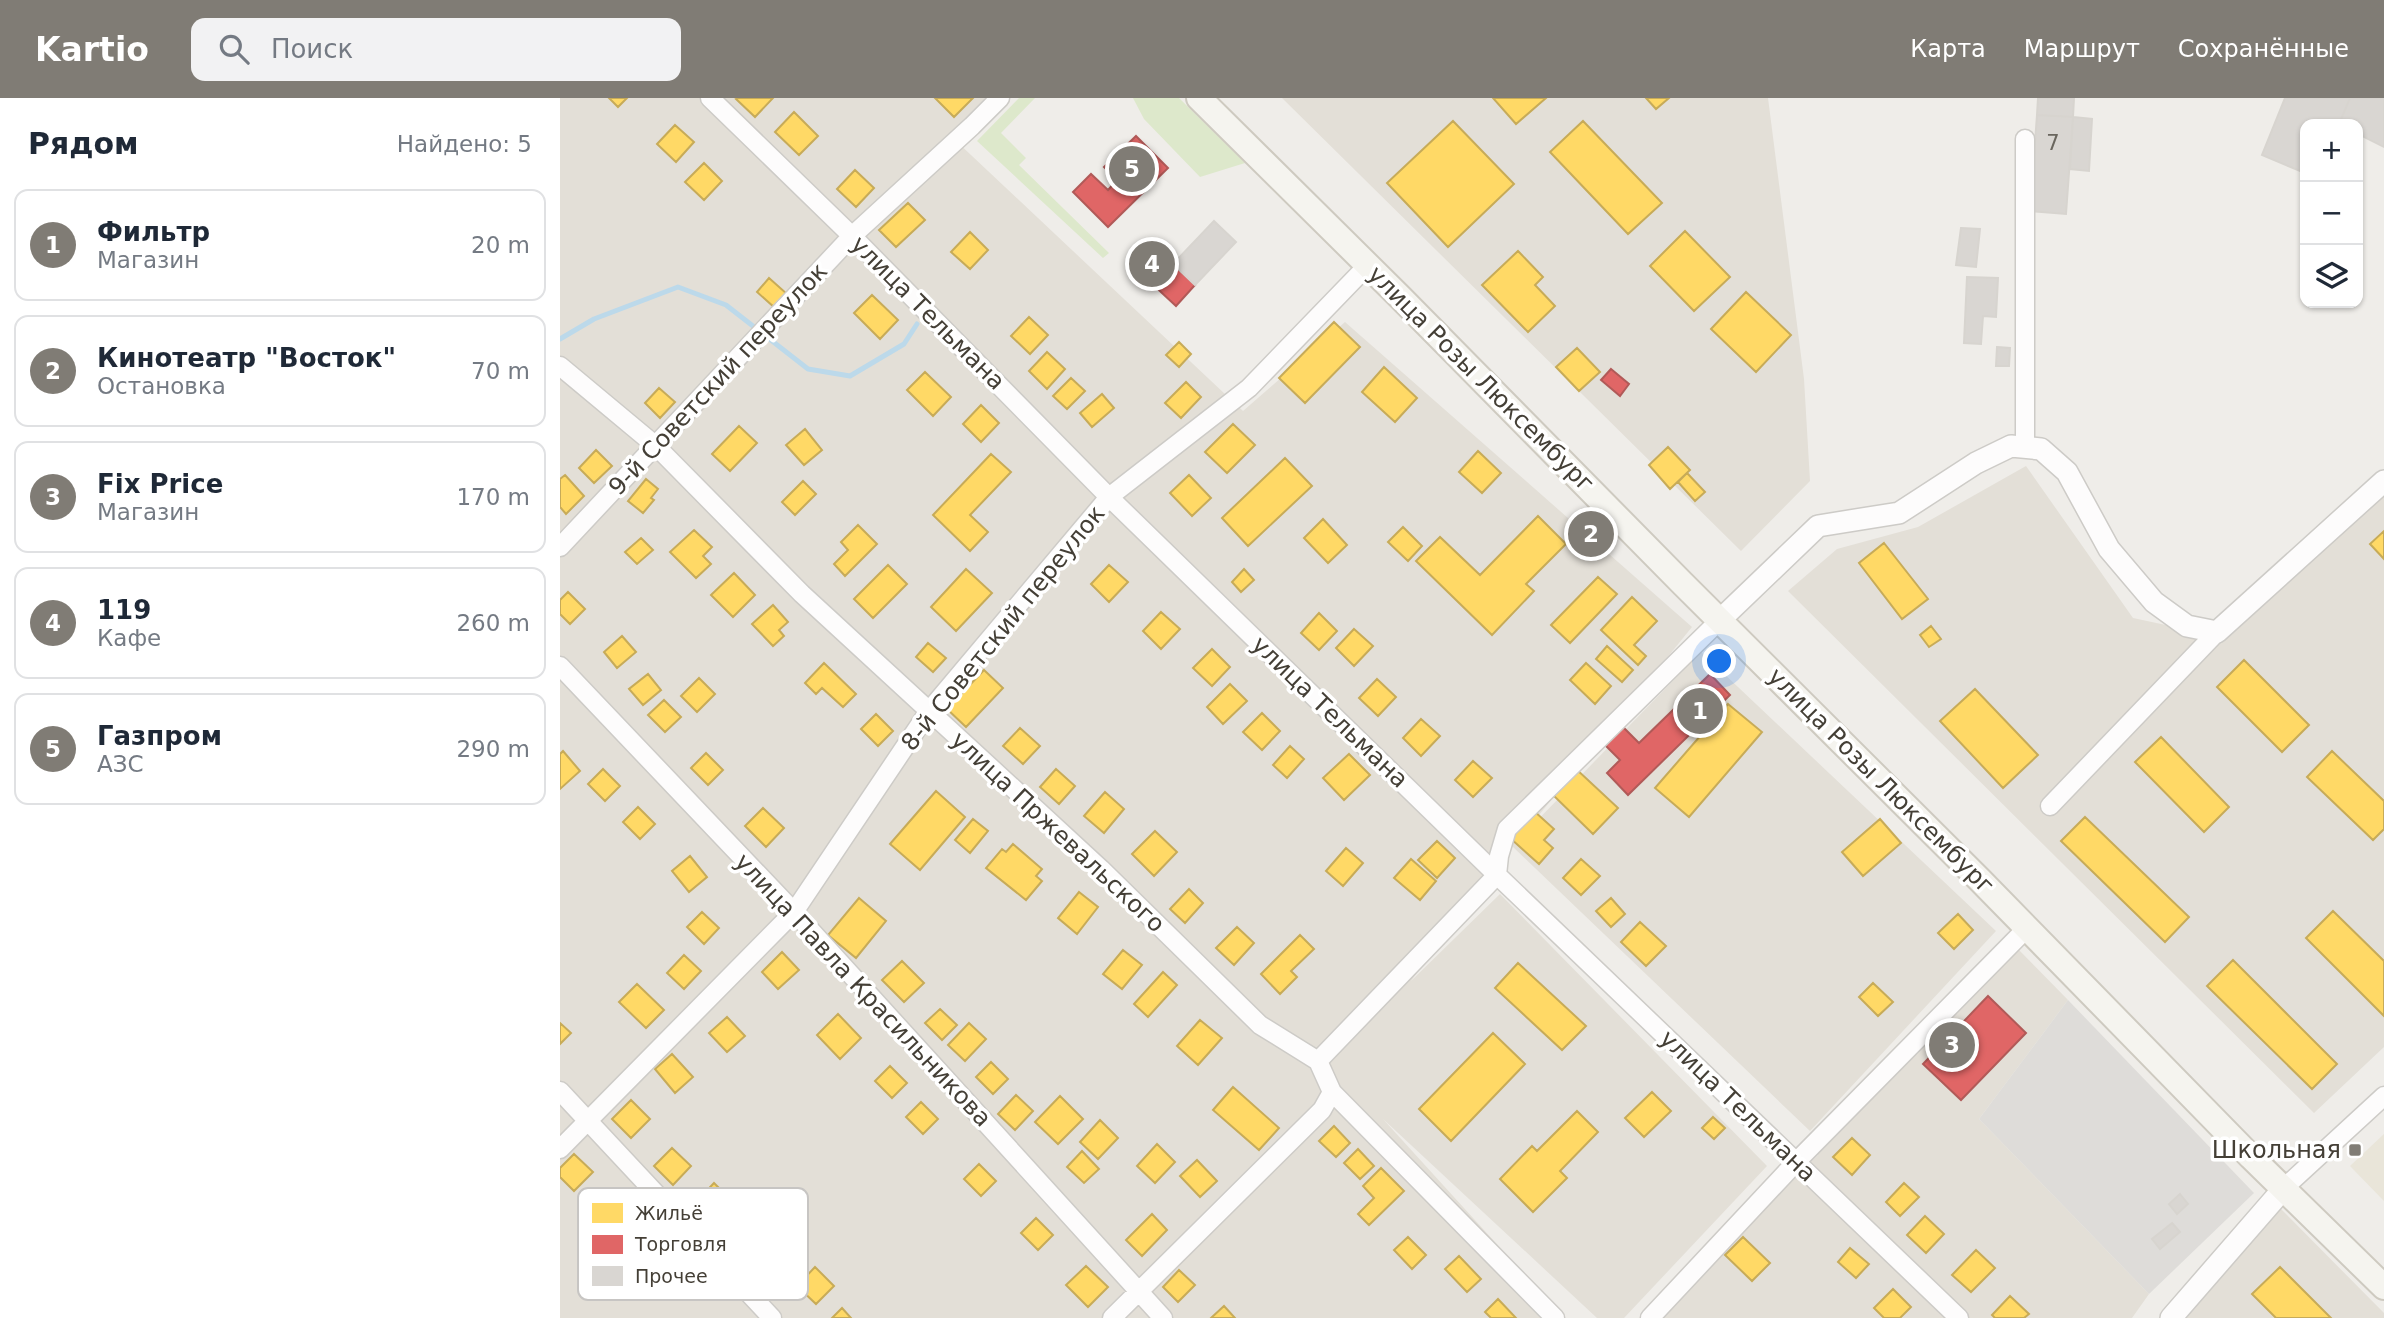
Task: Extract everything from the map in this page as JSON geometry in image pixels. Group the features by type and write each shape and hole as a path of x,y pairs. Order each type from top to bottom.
{"main road":[{"name":"улица Розы Люксембург","path":"1199,98 2384,1287"}],"street":[{"name":"улица Тельмана","path":"710,98 852,236 1109,498 1959,1318"},
{"name":"9-й Советский переулок","path":"560,547 852,236 1000,98"},
{"path":"2025,139 2025,447"},
{"name":"8-й Советский переулок","path":"560,1149 794,912 929,711 1109,498 1249,388 1368,265"},
{"name":"улица Пржевальского","path":"560,366 656,446 802,594 1101,869 1260,1025 1318,1060"},
{"path":"1555,1318 1332,1092 1318,1060 1497,875 1507,829 1818,526 1899,513 1976,463 2011,446 2040,449 2067,472 2109,549 2154,602 2188,626 2217,632"},
{"path":"2050,806 2217,632 2384,481"},
{"name":"улица Павла Красильникова","path":"560,666 794,912 1163,1318"},
{"path":"1650,1318 1797,1161 2027,928"},
{"path":"560,1091 651,1188"},
{"path":"1112,1318 1322,1110 1332,1092"},
{"path":"2171,1318 2284,1188 2384,1096"},
{"path":"755,1300 772,1318"}],"shaded area":[{"path":"560,98 993,98 954,139 1243,411 1345,322 1692,627 1522,836 1701,652 1996,931 1810,1131 1512,846 1411,981 1500,894 1767,1166 1624,1318 1597,1318 1383,1119 1564,1318 560,1318"},
{"path":"1282,98 1768,98 1804,379 1810,481 1741,551"},
{"path":"2026,466 2133,618 2222,637 2384,491 2384,1047 2314,1113 1788,591 1837,549 1918,527"},
{"path":"2018,949 2068,1000 1979,1119 2149,1294 2132,1318 1649,1318 1818,1155 1816,1152"},
{"path":"2068,1000 2254,1193 2149,1294 1979,1119"},
{"path":"2384,1134 2384,1201 2350,1166"},
{"path":"2280,1208 2384,1313 2384,1318 2182,1318"}],"green space":[{"path":"1019,98 1035,98 1001,133 1026,158 1019,165 1109,253 1103,258 977,141"},
{"path":"1133,98 1179,98 1245,163 1200,177 1144,119"}],"building: Жильё":[{"path":"609,98 627,98 618,107"},
{"path":"773,98 755,117 736,99"},
{"path":"935,98 973,98 954,117"},
{"path":"1493,98 1546,98 1516,124"},
{"path":"1646,98 1669,98 1656,109"},
{"path":"794,112 818,136 799,155 775,132"},
{"path":"1453,121 1514,184 1448,247 1387,183"},
{"path":"1583,121 1662,203 1628,234 1550,152"},
{"path":"675,125 694,142 676,162 657,144"},
{"path":"704,163 722,181 704,200 685,182"},
{"path":"855,170 874,188 856,207 837,189"},
{"path":"908,203 925,220 896,247 879,230"},
{"path":"1685,231 1730,277 1694,311 1650,266"},
{"path":"970,232 988,250 970,269 951,252"},
{"path":"1518,251 1543,277 1535,285 1555,306 1528,332 1482,285"},
{"path":"769,278 787,294 775,308 757,292"},
{"path":"1746,292 1791,335 1756,372 1711,329"},
{"path":"872,295 898,320 880,339 854,313"},
{"path":"1029,317 1048,335 1030,354 1011,336"},
{"path":"1334,322 1360,347 1305,403 1279,378"},
{"path":"1179,342 1191,354 1179,367 1166,355"},
{"path":"1577,348 1600,372 1579,391 1556,367"},
{"path":"1047,352 1065,369 1047,389 1029,371"},
{"path":"1384,367 1417,398 1395,422 1362,392"},
{"path":"925,372 951,397 933,416 907,390"},
{"path":"1071,378 1085,391 1067,409 1053,396"},
{"path":"1186,382 1201,397 1181,418 1165,403"},
{"path":"659,388 675,402 660,418 645,403"},
{"path":"1102,394 1114,408 1092,427 1080,413"},
{"path":"981,405 999,423 981,442 963,424"},
{"path":"1233,424 1255,445 1227,473 1205,452"},
{"path":"739,426 757,443 730,471 712,454"},
{"path":"805,429 822,450 804,465 786,445"},
{"path":"1668,447 1690,470 1670,489 1649,465"},
{"path":"596,450 612,466 594,483 579,468"},
{"path":"1478,451 1501,473 1482,493 1459,472"},
{"path":"991,454 1011,472 970,515 988,532 970,551 933,515"},
{"path":"1285,458 1312,486 1248,546 1222,518"},
{"path":"1687,473 1705,492 1695,501 1678,482"},
{"path":"565,475 584,496 566,514 560,507 560,479"},
{"path":"1189,475 1211,498 1192,516 1170,493"},
{"path":"646,479 658,489 651,498 654,500 643,513 628,501"},
{"path":"803,481 816,494 795,515 782,502"},
{"path":"1538,516 1566,544 1526,584 1534,591 1492,635 1416,561 1440,537 1480,575"},
{"path":"1323,519 1347,545 1328,563 1304,538"},
{"path":"858,525 877,544 845,576 834,564 848,550 841,542"},
{"path":"1403,527 1422,546 1408,561 1388,542"},
{"path":"694,530 712,547 703,556 711,564 696,578 670,552"},
{"path":"2384,531 2384,559 2370,544"},
{"path":"641,538 653,550 637,564 625,552"},
{"path":"1884,543 1928,599 1902,619 1859,563"},
{"path":"888,565 907,584 873,618 854,599"},
{"path":"1109,565 1128,582 1109,602 1091,584"},
{"path":"966,569 992,593 956,631 931,607"},
{"path":"1244,569 1254,580 1241,592 1232,582"},
{"path":"734,573 755,595 733,617 711,595"},
{"path":"1598,577 1617,594 1570,643 1551,625"},
{"path":"568,592 585,609 570,624 560,614 560,600"},
{"path":"1632,597 1657,621 1634,645 1646,656 1638,665 1601,630"},
{"path":"773,605 788,622 779,630 784,636 773,646 752,624"},
{"path":"1161,612 1180,629 1161,649 1143,631"},
{"path":"1319,613 1337,631 1319,650 1301,633"},
{"path":"1931,626 1941,639 1929,647 1920,635"},
{"path":"1354,629 1373,646 1354,666 1336,648"},
{"path":"622,636 636,652 617,668 604,652"},
{"path":"928,643 946,658 933,672 916,657"},
{"path":"1607,646 1633,670 1622,682 1596,659"},
{"path":"1212,649 1230,667 1212,686 1193,668"},
{"path":"2244,660 2309,725 2282,752 2217,687"},
{"path":"824,663 856,694 843,707 822,688 816,694 805,683"},
{"path":"1586,663 1611,686 1595,704 1570,680"},
{"path":"984,670 1003,688 966,727 947,709"},
{"path":"648,674 661,690 643,705 629,689"},
{"path":"699,678 715,694 697,712 681,696"},
{"path":"1377,679 1396,697 1378,716 1359,698"},
{"path":"1230,684 1247,701 1223,724 1207,707"},
{"path":"1975,689 2038,755 2003,788 1940,721"},
{"path":"664,700 681,717 665,732 648,715"},
{"path":"1728,704 1762,732 1689,817 1655,788"},
{"path":"1262,713 1280,731 1262,750 1243,732"},
{"path":"876,714 893,731 878,746 861,729"},
{"path":"1421,719 1440,736 1421,756 1403,738"},
{"path":"1020,728 1040,746 1023,764 1003,746"},
{"path":"2161,737 2229,807 2204,832 2135,762"},
{"path":"1290,746 1304,759 1287,778 1273,765"},
{"path":"563,751 580,771 560,789 560,754"},
{"path":"2332,751 2384,801 2384,829 2373,840 2307,777"},
{"path":"706,753 723,770 708,785 691,768"},
{"path":"1349,754 1370,775 1344,800 1323,778"},
{"path":"1473,761 1492,778 1473,797 1455,780"},
{"path":"1575,768 1618,808 1593,834 1551,793"},
{"path":"603,769 620,786 605,801 588,784"},
{"path":"1056,769 1075,786 1059,804 1040,787"},
{"path":"936,791 965,817 920,870 890,844"},
{"path":"1105,792 1124,809 1104,833 1084,816"},
{"path":"638,807 655,824 640,839 623,822"},
{"path":"763,808 784,828 766,847 745,826"},
{"path":"1534,811 1554,829 1544,840 1553,848 1539,864 1510,838"},
{"path":"2085,817 2189,917 2165,942 2061,841"},
{"path":"973,819 988,831 970,853 955,840"},
{"path":"1880,819 1901,843 1863,876 1842,852"},
{"path":"1155,831 1177,852 1154,876 1132,854"},
{"path":"1437,841 1455,858 1437,878 1418,860"},
{"path":"1013,844 1042,869 1036,876 1042,881 1026,900 986,868 1002,849 1006,852"},
{"path":"1346,848 1363,863 1343,886 1326,871"},
{"path":"690,856 707,877 689,892 672,871"},
{"path":"1411,859 1436,881 1420,900 1394,878"},
{"path":"1581,859 1600,876 1581,895 1563,878"},
{"path":"1189,889 1203,903 1185,923 1170,909"},
{"path":"1079,892 1098,907 1077,934 1058,918"},
{"path":"859,898 886,921 856,958 828,935"},
{"path":"1611,898 1625,914 1611,927 1596,911"},
{"path":"2333,911 2384,961 2384,1016 2306,938"},
{"path":"702,912 719,928 704,944 687,927"},
{"path":"1958,914 1973,930 1954,949 1938,933"},
{"path":"1640,922 1666,946 1646,966 1621,942"},
{"path":"1237,927 1254,943 1234,965 1216,948"},
{"path":"1300,935 1314,949 1291,971 1297,977 1280,994 1261,974"},
{"path":"1123,950 1142,965 1122,989 1103,974"},
{"path":"782,952 799,970 778,989 762,972"},
{"path":"684,955 701,971 684,989 667,973"},
{"path":"2233,960 2337,1064 2312,1089 2207,986"},
{"path":"902,961 924,983 904,1002 882,980"},
{"path":"1518,963 1586,1026 1562,1050 1495,988"},
{"path":"1163,972 1177,985 1148,1017 1134,1004"},
{"path":"1873,983 1893,1002 1878,1016 1859,997"},
{"path":"637,984 664,1010 646,1028 619,1002"},
{"path":"940,1009 957,1025 942,1040 925,1023"},
{"path":"838,1014 861,1038 840,1059 817,1035"},
{"path":"727,1017 745,1036 727,1052 709,1033"},
{"path":"1200,1020 1222,1038 1198,1065 1177,1046"},
{"path":"560,1023 571,1033 560,1044"},
{"path":"969,1023 986,1039 965,1061 948,1045"},
{"path":"1493,1033 1525,1064 1451,1141 1419,1109"},
{"path":"672,1054 693,1077 675,1093 655,1069"},
{"path":"991,1062 1008,1079 993,1094 976,1077"},
{"path":"890,1066 907,1083 892,1098 875,1081"},
{"path":"1233,1087 1279,1128 1259,1150 1213,1110"},
{"path":"1652,1092 1671,1111 1644,1137 1625,1118"},
{"path":"1016,1095 1033,1111 1015,1130 998,1114"},
{"path":"1060,1096 1083,1119 1058,1144 1035,1122"},
{"path":"631,1100 650,1119 631,1138 612,1119"},
{"path":"921,1102 938,1119 923,1134 906,1117"},
{"path":"1577,1111 1598,1132 1560,1171 1567,1178 1533,1212 1500,1179 1532,1146 1537,1151"},
{"path":"1713,1117 1725,1128 1714,1139 1702,1128"},
{"path":"1100,1120 1118,1138 1098,1159 1080,1142"},
{"path":"1334,1126 1350,1143 1336,1157 1319,1141"},
{"path":"1852,1138 1870,1155 1852,1175 1833,1157"},
{"path":"1157,1144 1175,1162 1155,1183 1137,1166"},
{"path":"672,1148 691,1166 673,1185 654,1166"},
{"path":"1358,1149 1374,1166 1360,1179 1344,1163"},
{"path":"1082,1151 1099,1169 1084,1183 1067,1167"},
{"path":"574,1154 593,1172 574,1191 560,1177 560,1168"},
{"path":"1197,1160 1217,1181 1200,1197 1180,1176"},
{"path":"979,1164 996,1181 981,1196 964,1179"},
{"path":"1381,1168 1404,1191 1369,1225 1358,1214 1374,1198 1363,1186"},
{"path":"1904,1183 1919,1197 1900,1216 1886,1202"},
{"path":"1152,1214 1167,1230 1142,1256 1126,1240"},
{"path":"1925,1216 1944,1234 1926,1253 1907,1235"},
{"path":"1036,1218 1053,1235 1038,1250 1021,1233"},
{"path":"1408,1237 1426,1255 1412,1269 1394,1250"},
{"path":"1743,1237 1770,1263 1752,1281 1725,1255"},
{"path":"1850,1248 1869,1264 1856,1278 1838,1262"},
{"path":"1976,1250 1995,1268 1971,1292 1952,1275"},
{"path":"1459,1256 1481,1279 1467,1292 1445,1269"},
{"path":"1086,1266 1108,1287 1088,1307 1066,1285"},
{"path":"815,1267 834,1286 816,1304 808,1296 808,1274"},
{"path":"2280,1267 2331,1318 2276,1318 2252,1294"},
{"path":"1179,1270 1195,1285 1178,1302 1163,1287"},
{"path":"1893,1289 1911,1307 1900,1318 1884,1318 1874,1308"},
{"path":"2010,1296 2029,1314 2024,1318 1995,1318 1992,1315"},
{"path":"1498,1299 1516,1318 1491,1318 1485,1312"},
{"path":"1224,1306 1235,1318 1211,1318"},
{"path":"842,1308 851,1318 832,1318"}],"building: Торговля":[{"path":"1136,136 1168,168 1108,227 1073,192 1091,174 1108,190 1117,180 1104,167"},
{"path":"1153,249 1162,253 1195,285 1176,306 1133,266 1146,252"},
{"path":"1611,369 1629,384 1620,396 1601,380"},
{"path":"1710,674 1730,695 1628,795 1607,773 1620,760 1602,742 1620,724 1639,743"},
{"path":"1988,996 2026,1033 1961,1100 1923,1064"}],"building: Прочее":[{"path":"2038,98 2074,98 2073,117 2037,115"},
{"path":"2285,98 2350,98 2341,119 2300,119 2300,171 2262,155"},
{"path":"2350,98 2384,98 2384,147 2363,136 2363,119 2341,119"},
{"path":"2037,115 2073,117 2066,214 2030,211"},
{"path":"2073,117 2092,119 2089,171 2070,169"},
{"path":"1214,221 1236,242 1195,285 1173,264"},
{"path":"1961,228 1980,229 1976,267 1956,265"},
{"path":"1967,277 1998,278 1996,317 1983,316 1981,344 1964,343"},
{"path":"1997,347 2010,348 2009,366 1996,366"},
{"path":"2180,1194 2188,1204 2177,1214 2169,1204"},
{"path":"2172,1223 2180,1232 2160,1249 2152,1239"}],"waterway":[{"path":"560,339 594,319 678,287 726,305 808,369 850,376 904,344 917,324"}],"place":[{"name":"Газпром","path":"1132,169"},
{"name":"119","path":"1152,264"},
{"name":"Кинотеатр \"Восток\"","path":"1591,534"},
{"name":"Фильтр","path":"1700,711"},
{"name":"Fix Price","path":"1952,1045"},
{"name":"Школьная","path":"2355,1150"}]}
